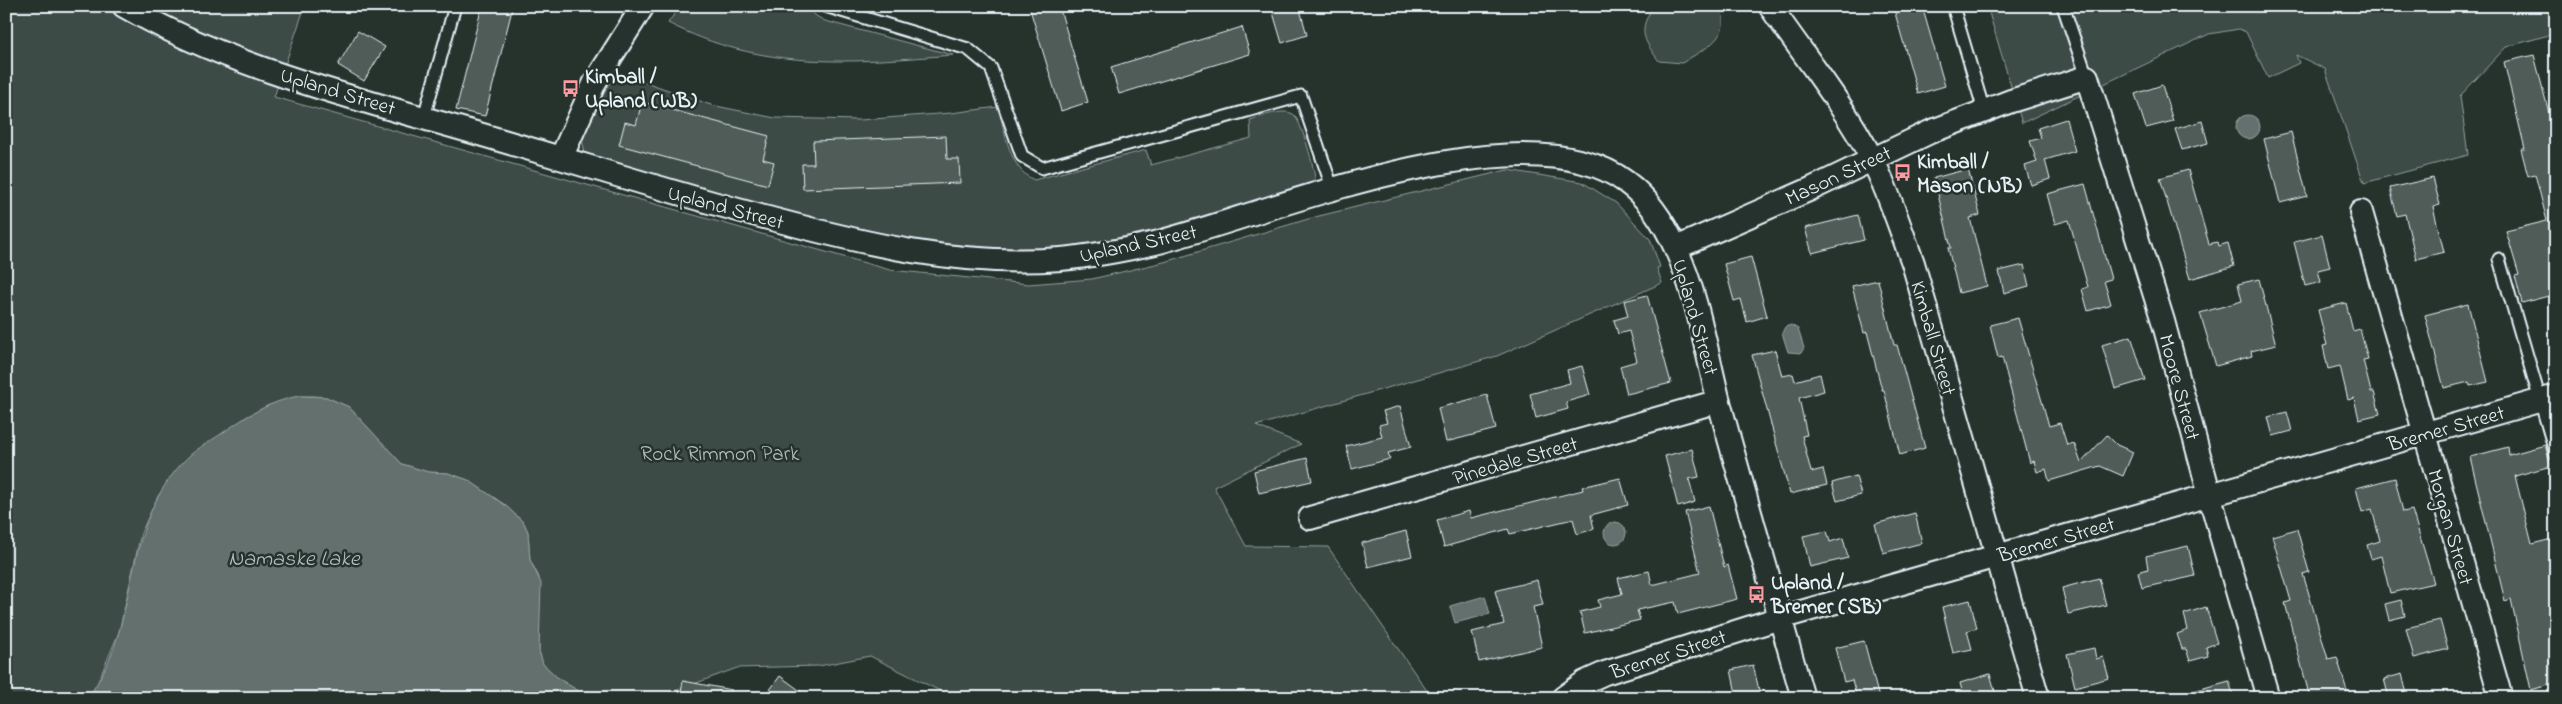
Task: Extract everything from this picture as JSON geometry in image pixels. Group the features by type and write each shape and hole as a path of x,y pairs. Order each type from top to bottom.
{"street":[{"name":"Upland Street","path":"124,6 184,37 228,56 295,79 662,190 860,243 928,255 974,260 1046,260 1109,252 1154,243 1333,190 1443,162 1490,155 1560,156 1607,170 1628,183 1660,219 1676,248 1690,286 1719,401 1803,698"},
{"path":"560,158 595,82 643,6"},
{"name":"Kimball Street","path":"1770,6 1833,92 1872,160 1912,263 2038,698"},
{"name":"Mason Street","path":"1676,248 1930,132 1984,111 2087,77"},
{"name":"Moore Street","path":"2087,77 2103,120 2163,321 2210,496 2268,698"},
{"name":"Morgan Street","path":"2361,212 2501,698"},
{"name":"Bremer Street","path":"1563,698 1585,682 1605,673 1780,618 2548,398"},
{"name":"Pinedale Street","path":"1310,518 1719,401"}],"lane":[{"path":"424,117 455,6"},
{"path":"825,6 968,49 991,68 1022,156 1042,168 1301,96 1333,190"},
{"path":"1953,6 1984,111"},
{"path":"2063,6 2087,77"},
{"path":"2499,259 2548,398 2556,455"}],"green space":[{"name":"Rock Rimmon Park","path":"6,6 305,6 274,97 890,270 1029,284 1092,279 1164,262 1315,217 1507,170 1582,182 1616,203 1650,239 1660,267 1657,268 1662,283 1497,356 1256,426 1301,444 1214,487 1246,546 1328,547 1432,698 954,698 870,656 819,666 737,668 656,698 590,698 559,679 543,664 539,651 539,577 530,560 528,532 524,523 505,505 468,480 448,473 428,472 402,464 349,407 326,397 299,396 269,405 246,417 183,462 158,496 141,533 119,632 97,684 88,698 6,698"},
{"path":"680,6 806,6 816,16 825,21 953,55 843,61 773,56 738,49 703,38 668,23"},
{"path":"1655,6 1720,6 1723,26 1715,41 1682,63 1659,61 1648,45 1644,34 1645,22 1650,11"},
{"path":"1987,6 2556,6 2556,33 2506,47 2460,96 2468,155 2364,183 2325,69 2296,55 2299,63 2268,78 2246,32 2239,29 2209,34 2022,123"},
{"path":"614,71 711,105 775,118 860,120 951,113 998,107 1013,158 1026,175 1034,180 1146,150 1151,165 1251,138 1250,120 1271,114 1288,112 1296,118 1304,135 1315,182 1313,186 1159,233 1038,253 883,242 586,157 582,140"}],"water":[{"path":"2248,115 2256,119 2260,127 2256,135 2248,139 2240,135 2236,127 2240,119"},
{"path":"1791,325 1798,329 1804,348 1801,353 1788,352 1782,333 1785,327"},
{"name":"Namaske Lake","path":"299,396 326,397 349,407 402,464 428,472 448,473 468,480 505,505 524,523 528,532 530,560 541,583 539,651 543,664 559,679 590,698 88,698 110,658 125,609 140,542 156,500 168,480 192,453 239,422 268,406"},
{"path":"1615,522 1623,525 1626,533 1623,541 1615,544 1607,541 1604,533 1607,525"},
{"path":"1485,596 1490,614 1455,623 1450,606"}],"building":[{"path":"482,6 513,6 485,116 456,110"},
{"path":"1029,6 1059,6 1088,102 1061,111"},
{"path":"1271,6 1299,6 1307,35 1282,43"},
{"path":"1893,6 1922,6 1945,86 1918,94"},
{"path":"1242,27 1250,54 1119,94 1111,67"},
{"path":"358,31 385,47 364,81 338,65"},
{"path":"2534,55 2556,140 2556,294 2522,303 2515,276 2519,275 2506,231 2547,221 2535,174 2528,176 2521,149 2525,149 2504,62"},
{"path":"2162,85 2173,121 2146,128 2135,94"},
{"path":"642,102 769,136 763,159 774,162 768,185 619,145 625,122 636,125"},
{"path":"2066,119 2075,151 2045,160 2050,179 2031,185 2025,166 2037,162 2030,141 2041,138 2038,128"},
{"path":"2202,121 2208,143 2182,150 2175,129"},
{"path":"2291,132 2307,196 2280,203 2264,139"},
{"path":"946,136 947,159 959,159 960,183 803,189 802,164 814,164 813,141"},
{"path":"1968,169 1980,215 1970,218 1987,286 1959,293 1948,248 1951,248 1934,178"},
{"path":"2188,170 2209,244 2217,242 2218,246 2228,243 2234,266 2190,279 2160,178"},
{"path":"2433,178 2440,205 2433,207 2444,252 2416,259 2405,214 2397,216 2390,188"},
{"path":"2085,184 2111,279 2104,281 2111,304 2088,311 2082,289 2088,287 2069,220 2055,224 2047,194"},
{"path":"1858,215 1864,240 1812,253 1805,228"},
{"path":"2322,235 2330,267 2318,270 2321,282 2305,286 2294,242"},
{"path":"1751,257 1767,316 1747,322 1741,299 1734,301 1724,264"},
{"path":"2024,265 2029,286 2004,293 1999,271"},
{"path":"2259,279 2276,345 2251,351 2252,356 2216,366 2200,313 2242,301 2238,284"},
{"path":"1878,280 1894,345 1897,345 1925,448 1900,455 1884,390 1882,390 1867,332 1864,333 1852,286"},
{"path":"1647,295 1671,383 1627,394 1620,366 1637,361 1629,331 1618,334 1614,320 1628,316 1624,301"},
{"path":"2346,303 2353,331 2360,329 2368,359 2363,360 2371,392 2374,392 2380,414 2359,419 2354,398 2348,400 2340,366 2328,369 2323,346 2327,345 2318,310"},
{"path":"2468,304 2488,382 2470,386 2469,382 2444,388 2425,315"},
{"path":"2018,318 2049,426 2060,423 2067,445 2074,443 2081,463 2107,435 2117,445 2133,452 2123,476 2100,466 2049,481 2046,469 2037,472 2034,461 2030,463 2002,357 1998,358 1990,325"},
{"path":"2131,336 2145,380 2115,389 2102,345"},
{"path":"1775,350 1782,376 1793,374 1795,381 1820,374 1824,391 1799,398 1807,435 1802,436 1811,472 1823,469 1827,485 1790,494 1752,355"},
{"path":"1582,366 1590,395 1566,402 1568,409 1536,418 1530,394 1570,383 1567,370"},
{"path":"1487,395 1496,429 1446,442 1438,408"},
{"path":"1400,406 1411,447 1388,453 1390,459 1352,469 1346,446 1382,437 1379,425 1387,423 1383,411"},
{"path":"2287,412 2292,431 2273,436 2268,417"},
{"path":"2545,445 2551,466 2515,476 2532,544 2556,538 2556,602 2551,603 2556,623 2556,683 2531,690 2511,599 2505,601 2470,457 2508,447 2509,455"},
{"path":"1692,449 1699,477 1689,479 1695,502 1678,507 1665,456"},
{"path":"1307,458 1312,481 1259,493 1254,471"},
{"path":"1856,476 1861,495 1837,501 1832,483"},
{"path":"1620,478 1628,505 1591,515 1594,529 1577,534 1573,519 1510,534 1508,529 1444,547 1437,520 1469,511 1471,518 1583,490 1582,487"},
{"path":"2395,478 2403,512 2412,510 2434,583 2390,593 2381,556 2371,559 2367,545 2380,541 2372,509 2362,512 2356,488"},
{"path":"1709,506 1724,567 1728,565 1737,599 1678,614 1675,602 1637,610 1640,620 1585,633 1580,612 1600,607 1598,600 1622,594 1618,578 1649,571 1652,585 1700,573 1685,512"},
{"path":"1915,513 1922,543 1883,553 1875,524"},
{"path":"2297,529 2309,572 2303,574 2328,659 2337,657 2349,698 2310,698 2285,603 2291,601 2272,536"},
{"path":"1406,531 1412,556 1368,567 1362,543"},
{"path":"1827,531 1830,542 1843,538 1848,558 1810,567 1803,536"},
{"path":"2188,546 2195,576 2142,588 2138,572 2148,569 2146,556"},
{"path":"2099,578 2106,605 2068,614 2062,588"},
{"path":"1537,580 1543,605 1533,607 1542,647 1479,662 1472,632 1504,624 1495,591"},
{"path":"1970,600 1977,628 1967,631 1972,649 1953,653 1942,607"},
{"path":"2401,600 2405,616 2389,620 2385,604"},
{"path":"2206,607 2217,643 2206,647 2208,656 2190,661 2186,649 2182,649 2177,634 2188,630 2184,614"},
{"path":"2440,620 2448,649 2414,658 2406,628"},
{"path":"1864,641 1879,698 1857,698 1852,680 1844,682 1835,648"},
{"path":"2094,648 2096,659 2103,657 2109,678 2075,687 2067,654"},
{"path":"1753,665 1761,698 1737,698 1731,670"},
{"path":"1990,674 1997,698 1964,698 1960,683"},
{"path":"2402,674 2408,698 2389,698 2384,679"},
{"path":"780,676 810,698 764,698"},
{"path":"683,681 732,690 731,698 680,698"},
{"path":"2229,681 2234,698 2187,698 2186,693"}],"place":[{"name":"Kimball / Upland (WB)","path":"571,88"},
{"name":"Kimball / Mason (NB)","path":"1903,173"},
{"name":"Upland / Bremer (SB)","path":"1757,594"}]}
